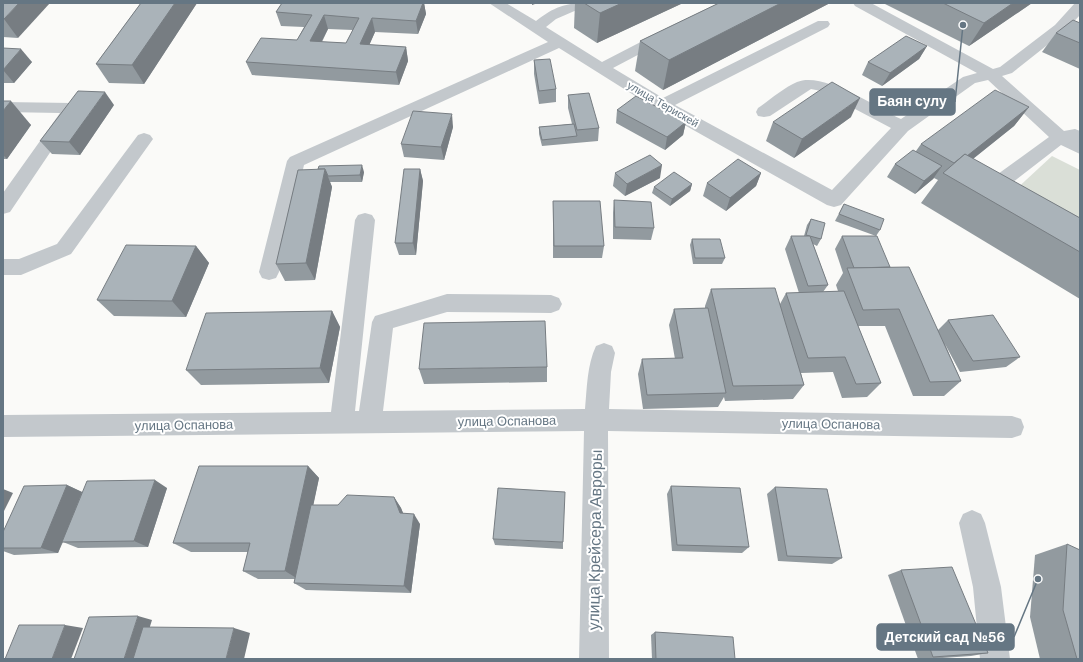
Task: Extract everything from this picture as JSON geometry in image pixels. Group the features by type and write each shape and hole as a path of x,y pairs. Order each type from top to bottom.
{"street":[{"name":"улица Терискей","path":"496,3 662,105 834,200 902,127"},
{"path":"537,27 550,16 581,3"},
{"path":"860,3 991,74 1060,137 1080,148"},
{"path":"764,112 802,86 811,84 826,87 902,127 969,80 1006,70 1060,28 1080,6"},
{"path":"662,105 823,24"},
{"path":"602,68 678,28"},
{"path":"269,272 296,161 560,42"},
{"path":"3,107 72,108 3,207"},
{"path":"1007,204 987,192 1060,137 1080,135"},
{"path":"3,267 21,267 64,249 144,139"},
{"path":"342,423 365,220"},
{"path":"369,423 383,322 447,303 551,304"},
{"name":"улица Крейсера Авроры","path":"594,659 596,420 600,372 604,353"},
{"name":"улица Оспанова","path":"3,426 596,420 1012,427"},
{"path":"972,523 987,587 996,659"}],"shaded area":[{"path":"1052,156 1080,170 1080,231 1012,193"}],"building":[{"path":"3,3 19,3 4,19 3,19"},
{"path":"141,3 175,3 132,65 96,64"},
{"path":"282,3 423,3 416,21 372,18 360,44 406,47 396,72 246,62 261,38 297,40 312,15 276,12","holes":["324,15 359,18 346,43 310,41"]},
{"path":"584,3 622,3 600,13"},
{"path":"719,3 781,3 669,60 640,41"},
{"path":"943,3 1013,3 984,23"},
{"path":"1073,20 1080,23 1080,43 1056,33"},
{"path":"906,36 927,46 890,73 868,62"},
{"path":"3,48 21,49 3,70"},
{"path":"550,59 556,89 539,91 534,60"},
{"path":"832,82 860,98 802,139 773,122"},
{"path":"995,90 1029,107 967,156 965,154 954,163 921,144"},
{"path":"78,91 105,92 69,142 40,141"},
{"path":"589,93 599,128 577,130 568,95"},
{"path":"636,96 686,122 667,137 617,110"},
{"path":"3,101 11,101 3,111"},
{"path":"413,111 452,114 441,147 401,144"},
{"path":"574,124 577,136 542,140 539,127"},
{"path":"913,150 942,166 924,181 895,164"},
{"path":"965,154 1080,218 1080,252 943,173"},
{"path":"650,155 662,165 627,184 615,173"},
{"path":"738,159 761,173 730,198 707,183"},
{"path":"362,165 360,175 328,176 325,169 318,169 319,166"},
{"path":"325,169 306,263 276,264 298,170"},
{"path":"404,169 420,169 413,243 395,243"},
{"path":"674,172 692,184 672,199 654,187"},
{"path":"614,200 651,202 654,228 615,227"},
{"path":"553,201 600,201 604,246 554,246"},
{"path":"844,204 884,219 880,230 839,214"},
{"path":"811,219 825,223 821,239 806,235"},
{"path":"791,236 810,236 828,285 808,286"},
{"path":"842,236 877,236 890,267 854,268"},
{"path":"692,239 720,239 725,258 695,258"},
{"path":"126,245 196,246 172,301 97,300"},
{"path":"909,267 961,381 930,382 899,309 863,310 847,268"},
{"path":"775,288 804,385 733,386 711,289"},
{"path":"844,291 881,383 856,384 845,357 808,358 786,293"},
{"path":"708,308 726,393 647,395 642,359 683,358 674,309"},
{"path":"332,311 320,368 186,370 206,313"},
{"path":"993,315 1020,357 973,361 948,320"},
{"path":"545,321 547,367 419,369 424,323"},
{"path":"199,466 308,466 285,571 243,571 250,543 173,543"},
{"path":"155,480 134,541 62,542 87,481"},
{"path":"67,485 41,548 3,548 3,532 24,486"},
{"path":"671,486 740,488 749,547 677,545"},
{"path":"775,487 827,489 842,558 787,556"},
{"path":"498,488 565,492 563,542 493,539"},
{"path":"347,495 394,497 400,513 414,514 404,586 294,583 311,505 338,505"},
{"path":"1067,544 1080,550 1080,659 1077,659 1063,610"},
{"path":"952,567 988,653 933,657 901,570"},
{"path":"138,616 124,659 74,659 89,617"},
{"path":"19,625 65,625 52,659 5,659"},
{"path":"143,627 234,628 226,659 133,659"},
{"path":"655,632 733,637 735,659 656,659"}],"place":[{"name":"Баян сулу","path":"963,25"},
{"name":"Детский сад №56","path":"1038,579"}]}
